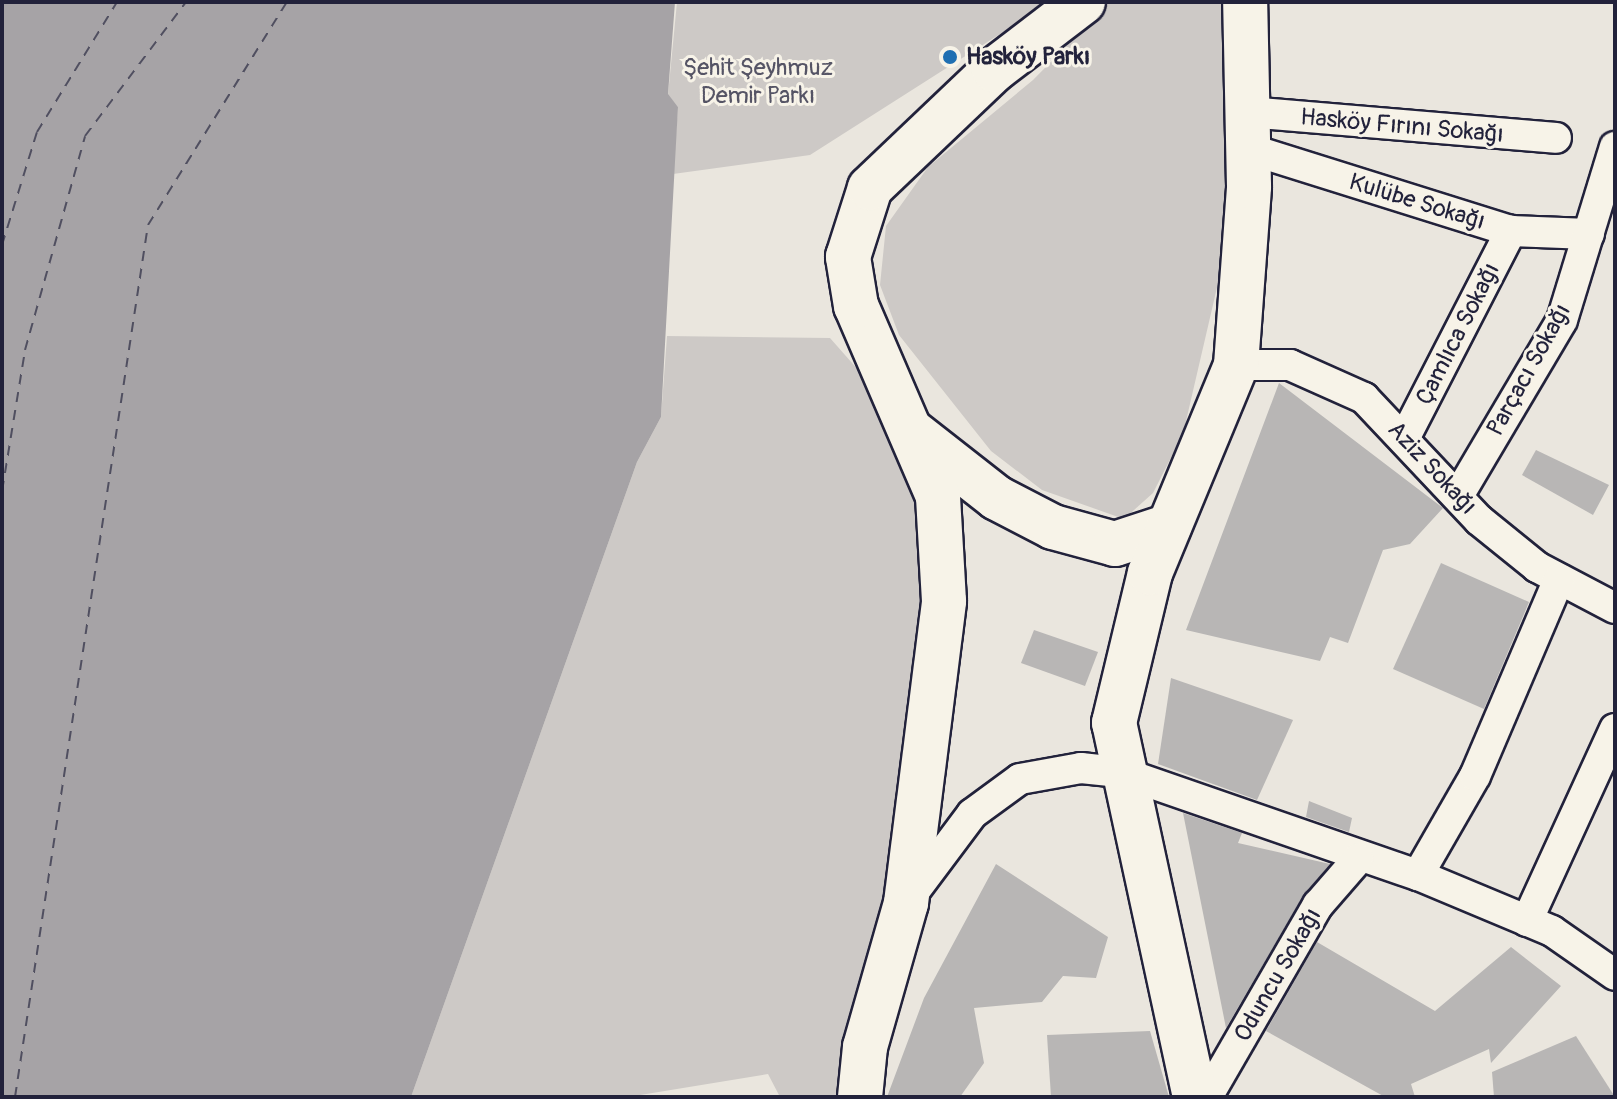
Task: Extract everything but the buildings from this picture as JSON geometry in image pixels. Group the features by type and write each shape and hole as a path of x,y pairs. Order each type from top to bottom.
{"main road":[{"path":"860,1097 865,1047 906,903 944,601 938,496 856,306 848,257 870,188 994,70 1083,2"},
{"path":"1195,1097 1120,772 1114,723 1150,573 1236,365 1248,131 1245,2"},
{"path":"912,431 997,498 1053,527 1115,544 1169,526"}],"street":[{"name":"Hasköy Fırını Sokağı","path":"1248,131 1556,138"},
{"name":"Kulübe Sokağı","path":"1248,131 1511,231 1589,234"},
{"name":"Parçacı Sokağı","path":"1458,496 1562,320 1615,147"},
{"name":"Çamlıca Sokağı","path":"1405,437 1511,231"},
{"name":"Aziz Sokağı","path":"1236,365 1290,365 1364,398 1405,437 1458,496 1559,579 1615,608"},
{"path":"1418,875 1475,776 1559,579"},
{"path":"1527,921 1615,729"},
{"path":"906,903 972,814 1020,779 1081,768 1120,772 1358,859 1418,875 1527,921 1615,975"},
{"name":"Oduncu Sokağı","path":"1207,1097 1318,905 1358,859"}],"green space":[{"name":"Şehit Şeyhmuz Demir Parkı","path":"677,2 1050,2 810,155 673,174 678,107 668,95"},
{"path":"1110,2 1231,2 1225,253 1183,434 1153,493 1124,519 1042,490 991,451 899,335 880,285 886,226 928,167 1033,80"},
{"path":"667,336 830,338 912,431 938,496 906,903 843,1097 780,1097 768,1074 628,1097 411,1097 637,462 661,417"}],"shaded area":[{"path":"2,2 675,2 668,94 678,107 661,417 637,462 411,1097 2,1097"}],"ferry route":[{"path":"2,245 37,132 117,2"},
{"path":"2,491 25,350 85,136 186,2"},
{"path":"15,1097 148,225 287,2"}],"place":[{"name":"Hasköy Parkı","path":"950,57"}]}
